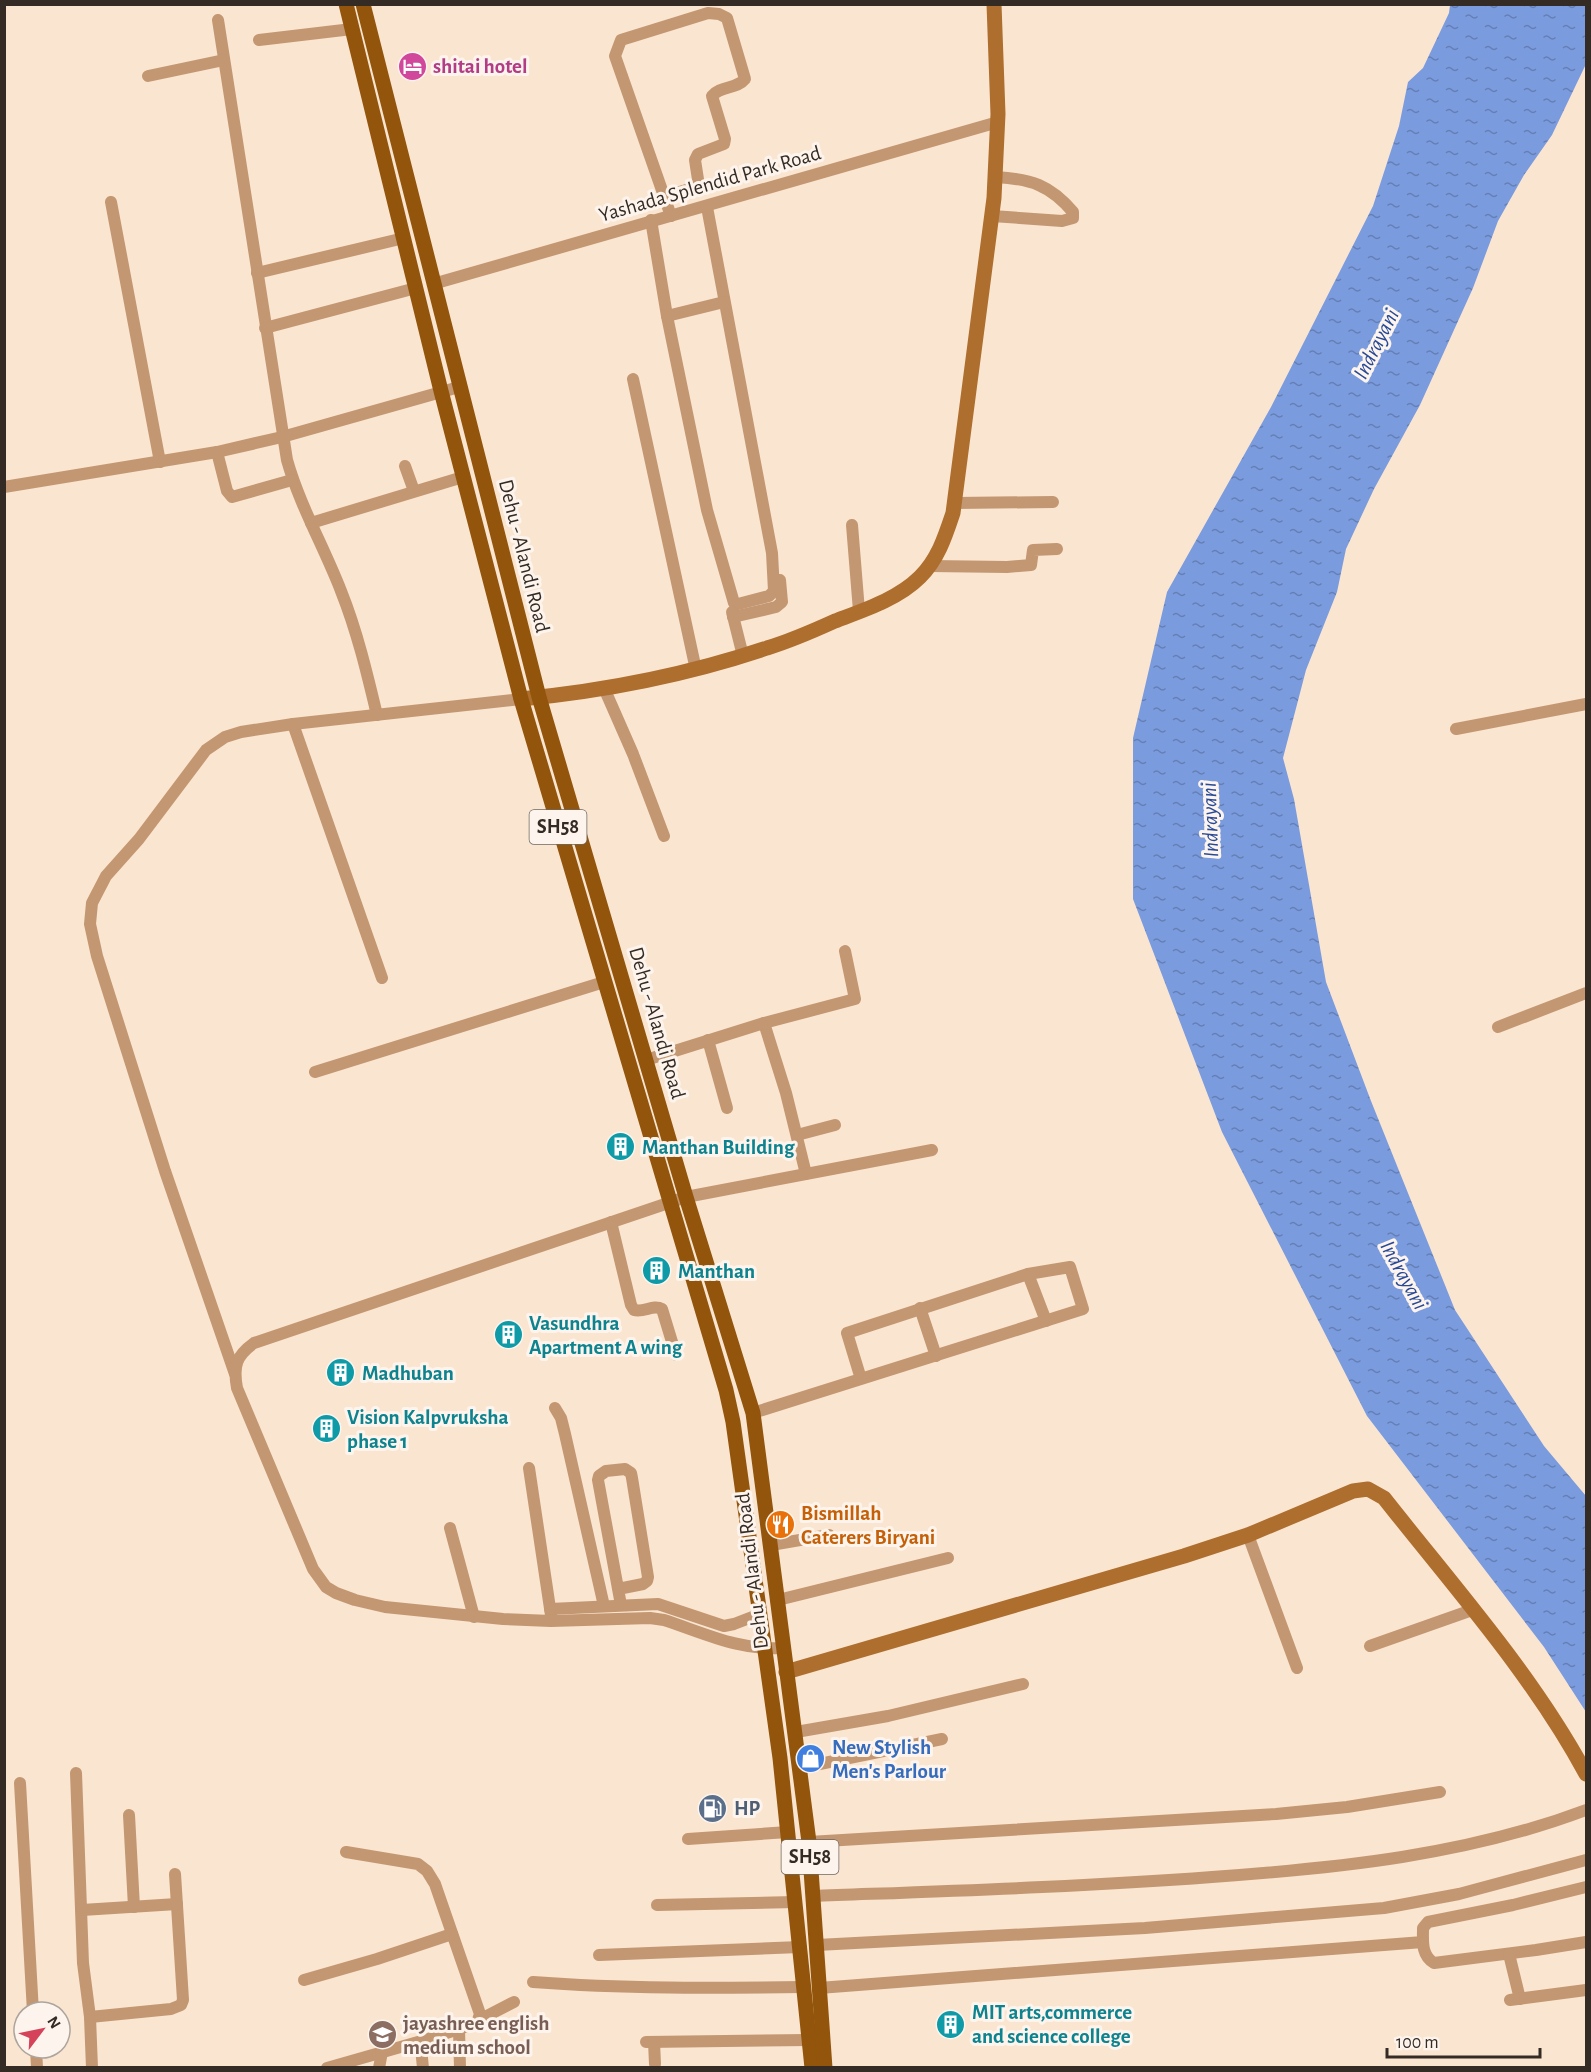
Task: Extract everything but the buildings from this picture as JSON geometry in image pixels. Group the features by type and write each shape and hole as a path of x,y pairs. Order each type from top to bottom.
{"main road":[{"name":"Dehu - Alandi Road","path":"346,4 441,391 521,699 726,1390 733,1422 780,1758 800,1947 812,1987 825,2067"},
{"name":"Dehu - Alandi Road","path":"363,4 539,697 686,1197 753,1413 809,1842 816,1945 809,2040 812,2067"},
{"path":"360,60 376,56"}],"street":[{"path":"783,1648 746,1647 664,1620 650,1618 550,1615 474,1617 385,1607 355,1600 326,1587 313,1569 237,1388 235,1375 169,1182 97,956 90,924 92,903 106,876 139,839 206,750 225,737 241,732 293,724 604,688 696,670 785,642 859,611 903,591 930,566 943,544 955,503 992,216 998,122 994,4"},
{"path":"664,197 699,186 695,160 698,154 719,147 724,144 725,139 712,96 715,92 742,83 745,79 727,18 719,14 708,13 621,40 615,56 664,197 671,216"},
{"path":"218,20 282,437 292,480 336,578 352,620 377,715"},
{"path":"259,40 352,29"},
{"path":"148,76 224,60"},
{"name":"Yashada Splendid Park Road","path":"433,284 998,122"},
{"path":"992,216 1058,220 1073,218 1073,212 1047,188 1018,178 996,177"},
{"path":"111,202 160,462"},
{"path":"651,220 667,316 707,510 734,603 738,604 769,596 774,591 772,553 707,207"},
{"path":"257,273 404,238"},
{"path":"265,328 416,288"},
{"path":"667,316 724,302"},
{"path":"633,379 696,670"},
{"path":"4,487 217,452 282,437 459,387"},
{"path":"217,452 227,491 232,497 292,480"},
{"path":"405,466 414,491"},
{"path":"311,523 463,477"},
{"path":"955,503 1053,502"},
{"path":"852,525 859,611"},
{"path":"930,566 1030,565 1033,550 1057,549"},
{"path":"743,656 732,615 776,607 782,602 777,560 772,553"},
{"path":"604,688 633,754 664,836"},
{"path":"1456,729 1587,704"},
{"path":"293,724 382,978"},
{"path":"646,1060 764,1023 855,999 845,951"},
{"path":"315,1072 604,982"},
{"path":"1498,1027 1587,993"},
{"path":"764,1023 806,1174"},
{"path":"708,1040 727,1108"},
{"path":"797,1135 836,1125"},
{"path":"235,1375 237,1361 243,1352 254,1343 669,1202 932,1150"},
{"path":"611,1222 634,1310 656,1307 662,1309 676,1355"},
{"path":"753,1413 1083,1309 1070,1267 1028,1274 848,1333 861,1378"},
{"path":"1028,1274 1046,1321"},
{"path":"920,1308 936,1356"},
{"path":"555,1408 561,1418 565,1434 604,1606"},
{"path":"529,1468 550,1615"},
{"path":"618,1589 643,1584 648,1577 632,1478 625,1468 606,1471 599,1476 598,1480 618,1589 621,1605"},
{"path":"786,1672 1184,1556 1248,1535 1353,1491 1368,1489 1384,1498 1472,1610 1547,1708 1587,1774"},
{"path":"450,1527 474,1617"},
{"path":"771,1545 829,1535"},
{"path":"1248,1535 1297,1668"},
{"path":"778,1600 948,1558"},
{"path":"550,1615 604,1606 650,1604 667,1606 724,1626 760,1614"},
{"path":"1370,1646 1472,1610"},
{"path":"796,1732 888,1716 1023,1684"},
{"path":"800,1768 942,1739"},
{"path":"76,1773 83,1963 90,2017 92,2067"},
{"path":"20,1783 32,2000"},
{"path":"809,1842 1276,1814 1347,1807 1440,1792"},
{"path":"813,1896 1142,1882 1308,1870 1432,1851 1534,1827 1587,1810"},
{"path":"129,1815 134,1907"},
{"path":"688,1839 788,1832"},
{"path":"346,1852 410,1862 423,1867 435,1884 480,2014 479,2020"},
{"path":"816,1945 1145,1929 1384,1908 1459,1894 1587,1860"},
{"path":"90,2017 171,2009 182,2005 175,1874"},
{"path":"1587,1887 1514,1905 1428,1922 1423,1928 1425,1954 1428,1960 1434,1963 1587,1942"},
{"path":"657,1905 795,1902"},
{"path":"82,1910 177,1904"},
{"path":"304,1980 452,1934"},
{"path":"533,1982 663,1989 812,1987 1423,1942"},
{"path":"598,1955 800,1947"},
{"path":"1509,1954 1515,2000 1587,1990"},
{"path":"327,2067 477,2023 514,2002"},
{"path":"459,2029 460,2067"},
{"path":"423,2067 421,2048 425,2040"},
{"path":"655,2064 650,2042 809,2040"},
{"path":"379,2067 382,2052"}],"water":[{"name":"Indrayani","path":"1450,5 1586,5 1586,64 1552,135 1524,175 1498,221 1473,288 1420,405 1374,489 1346,549 1337,592 1306,670 1283,758 1294,799 1326,982 1455,1310 1544,1446 1586,1496 1586,1712 1544,1647 1367,1416 1222,1132 1133,899 1133,738 1167,592 1271,407 1373,206 1399,126 1408,82 1423,68 1449,13"}],"place":[{"name":"shitai hotel","path":"412,66"},
{"name":"Manthan Building","path":"621,1147"},
{"name":"Manthan","path":"657,1271"},
{"name":"Vasundhra Apartment A wing","path":"508,1335"},
{"name":"Madhuban","path":"341,1373"},
{"name":"Vision Kalpvruksha phase 1","path":"326,1429"},
{"name":"Bismillah Caterers Biryani","path":"780,1525"},
{"name":"New Stylish Men's Parlour","path":"811,1759"},
{"name":"HP","path":"713,1808"},
{"name":"MIT arts,commerce and science college","path":"951,2024"},
{"name":"jayashree english medium school","path":"382,2035"}]}
